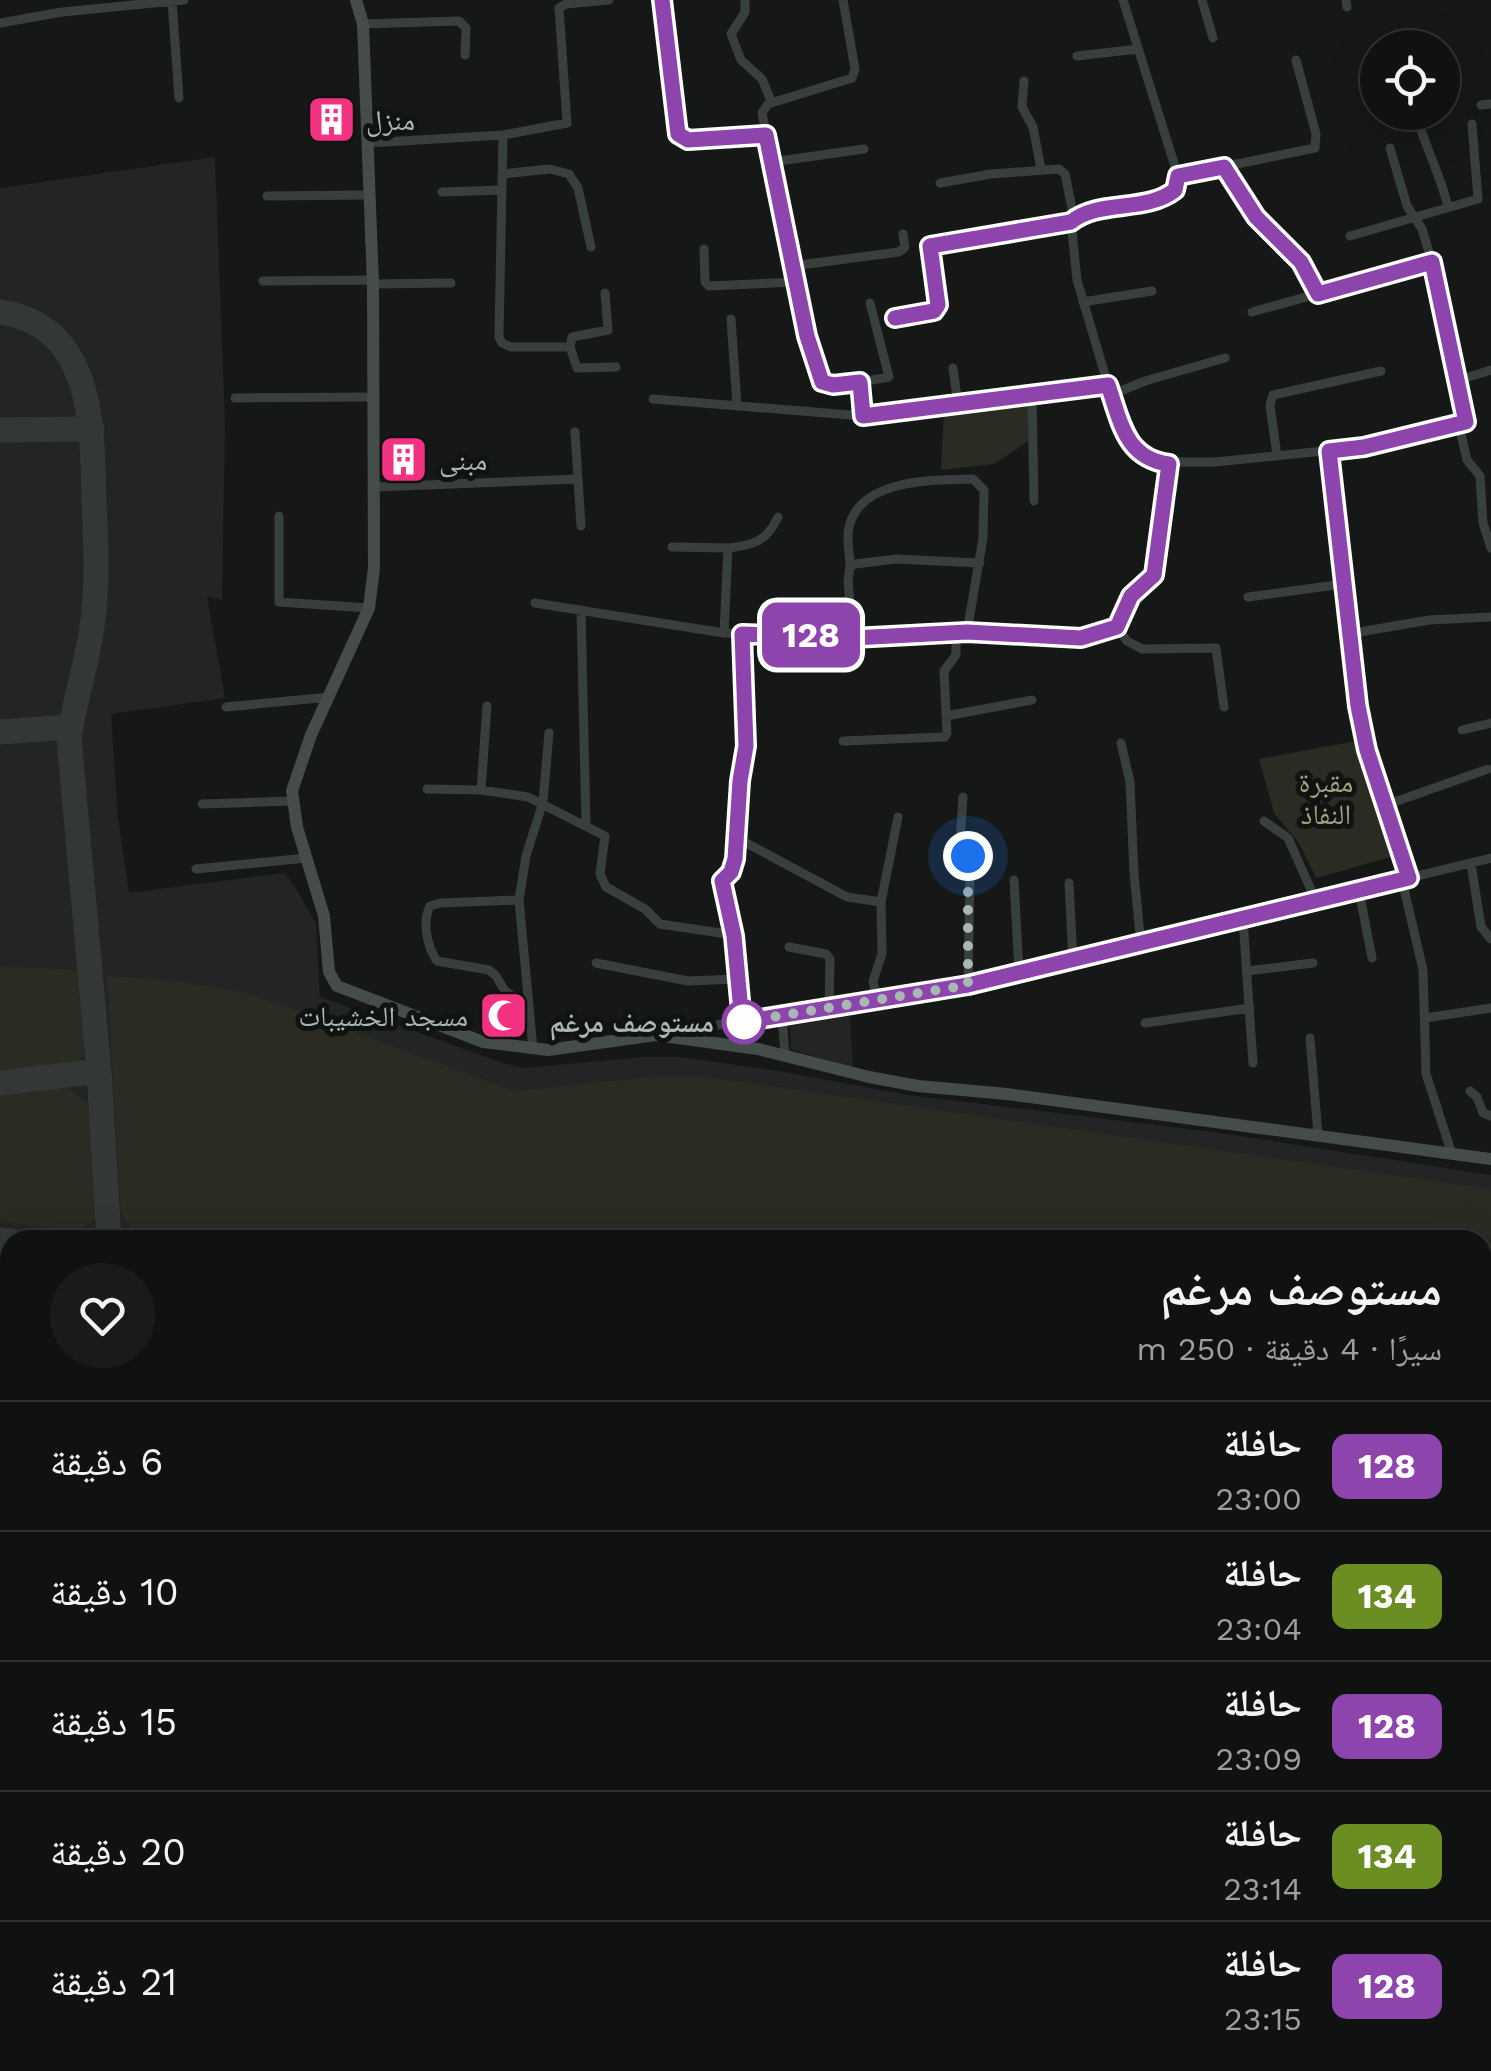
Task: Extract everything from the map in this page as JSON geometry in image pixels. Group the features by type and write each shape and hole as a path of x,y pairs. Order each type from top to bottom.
{"main road":[{"path":"356,0 363,24 373,282 374,568 369,608 299,764 292,801 324,916 329,972 337,986 483,1042 534,1049 574,1048 656,1035 758,1049 918,1086 1491,1159"}],"street":[{"path":"0,22 184,0"},
{"path":"368,143 503,135 567,123 558,8 608,0"},
{"path":"662,0 678,134 688,140 766,135"},
{"path":"745,0 745,12 731,34 740,60 762,79 772,103"},
{"path":"843,0 855,69 852,78 772,103 762,112 818,378 828,385 889,377 870,303"},
{"path":"895,318 934,311 938,305 930,246 1072,220 1166,197 1175,190 1178,176 1123,0"},
{"path":"1202,0 1212,38"},
{"path":"172,1 179,98"},
{"path":"363,24 459,21 466,28 465,55"},
{"path":"1077,56 1138,49"},
{"path":"1178,176 1315,148 1316,134 1296,60"},
{"path":"1024,81 1022,107 1034,127 1040,169"},
{"path":"1350,236 1479,197 1472,124"},
{"path":"1421,130 1429,159 1440,172 1448,207"},
{"path":"503,135 499,337 511,348 570,346"},
{"path":"772,162 864,148"},
{"path":"940,183 1040,169 1054,168 1065,174 1073,262 1083,302 1109,390 1134,449 1151,462 1169,464 1277,456 1364,447 1459,426 1467,417 1432,262 1422,229 1404,196 1390,148"},
{"path":"1224,167 1256,217 1301,262 1318,294"},
{"path":"502,174 550,169 569,174 578,188 591,247"},
{"path":"442,192 502,190"},
{"path":"268,196 369,195"},
{"path":"792,266 902,251 902,234"},
{"path":"704,249 705,282 709,286 795,282"},
{"path":"1252,312 1432,262"},
{"path":"263,281 451,283"},
{"path":"1083,302 1152,291"},
{"path":"605,293 608,330 572,337 570,346 577,368 616,368"},
{"path":"730,318 736,405"},
{"path":"654,399 863,416 1109,390 1225,358"},
{"path":"953,368 958,406"},
{"path":"1459,380 1491,370"},
{"path":"1277,456 1270,406 1274,395 1381,371"},
{"path":"860,382 863,416"},
{"path":"1032,396 1034,501"},
{"path":"235,398 374,397"},
{"path":"1459,426 1467,460 1480,476 1483,523 1491,548"},
{"path":"576,432 580,526"},
{"path":"1329,451 1348,634 1367,750 1406,879 1423,970 1426,1074 1452,1154"},
{"path":"535,603 724,634 853,638 962,632 1081,638 1117,627 1131,596 1154,575 1169,464"},
{"path":"842,741 941,738 947,733 944,671 956,654 980,562 984,490 974,478 912,481 878,491 859,510 849,526 853,638"},
{"path":"375,487 578,479"},
{"path":"279,516 279,602 369,608"},
{"path":"672,547 747,546 763,540 778,517"},
{"path":"724,634 728,548"},
{"path":"850,568 891,559 980,562"},
{"path":"1248,597 1343,584"},
{"path":"581,610 586,824"},
{"path":"1348,634 1429,620 1491,617"},
{"path":"1117,627 1127,641 1142,648 1216,648 1224,708"},
{"path":"742,634 746,746 734,868 722,881 734,936 742,1022"},
{"path":"226,707 330,697"},
{"path":"946,716 1032,700"},
{"path":"481,790 487,706"},
{"path":"1462,730 1491,723"},
{"path":"534,1049 519,900 526,856 543,802 550,733"},
{"path":"1120,743 1130,782 1141,945"},
{"path":"1386,804 1488,769"},
{"path":"427,789 481,790 543,802 604,836 600,874 606,887 645,909 660,924 710,929 734,936"},
{"path":"963,797 960,843 970,860 968,985"},
{"path":"202,804 292,801"},
{"path":"876,1001 874,974 882,954 881,902 898,817"},
{"path":"1264,820 1292,844 1316,901"},
{"path":"738,838 847,898 881,902"},
{"path":"196,870 306,858"},
{"path":"656,1035 968,985 1491,858"},
{"path":"1471,864 1481,928 1491,939"},
{"path":"1014,880 1019,973"},
{"path":"1070,883 1073,961"},
{"path":"1359,891 1372,958"},
{"path":"519,900 440,903 430,906 425,920 430,952 436,961 488,970 505,992 527,1006"},
{"path":"1243,920 1253,1063"},
{"path":"789,946 826,954 830,959 829,1010"},
{"path":"1248,971 1313,963"},
{"path":"596,964 688,981 738,979"},
{"path":"1145,1023 1250,1008"},
{"path":"1425,1018 1491,1008"},
{"path":"782,1016 785,1056"},
{"path":"1310,1038 1318,1135"},
{"path":"1470,1090 1483,1114 1491,1116"}],"shaded area":[{"path":"215,157 225,424 222,600 207,596 225,698 111,714 118,819 129,893 284,873 316,924 320,997 503,1063 524,1068 680,1057 908,1095 1214,1132 1491,1175 1491,1230 0,1230 0,188"},
{"path":"850,1016 853,1069 791,1049 790,1026"}],"green space":[{"path":"1029,400 1030,440 994,464 941,470 944,409"},
{"name":"مقبرة النفاذ","path":"1361,740 1398,855 1316,878 1299,843 1274,813 1259,759"},
{"path":"0,966 81,970 89,1042 77,1062 53,1071 0,1076"},
{"path":"107,976 170,980 245,992 515,1091 660,1076 702,1076 1491,1189 1491,1230 132,1230 121,1214"},
{"path":"63,1085 88,1103 93,1115 102,1208 94,1220 79,1230 0,1221 0,1093"}],"taxiway":[{"path":"0,312 32,321 55,338 71,359 89,414 95,596 90,641 69,739 99,1071 108,1230"},
{"path":"0,430 92,429"},
{"path":"0,732 70,727"},
{"path":"0,1083 99,1071"}],"bus line":[{"name":"128","path":"662,0 678,134 688,140 766,135 807,336 822,382 860,382 863,416 1108,385 1134,449 1151,462 1169,464 1158,565 1148,582 1131,596 1122,623 1107,632 1081,638 967,632 853,638 742,634 745,761 734,868 722,881 734,936 742,1022 968,985 1409,878 1367,750 1358,706 1329,451 1364,447 1466,422 1432,262 1318,294 1301,262 1256,217 1224,167 1178,176 1175,190 1158,200 1091,212 1071,222 930,246 938,305 934,311 895,318"}],"place":[{"name":"منزل","path":"331,120"},
{"name":"مبنى","path":"404,460"},
{"name":"مسجد الخشيبات","path":"503,1016"},
{"name":"مستوصف مرغم","path":"744,1022"}],"route":[{"path":"744,1022 968,985 968,856"}]}
